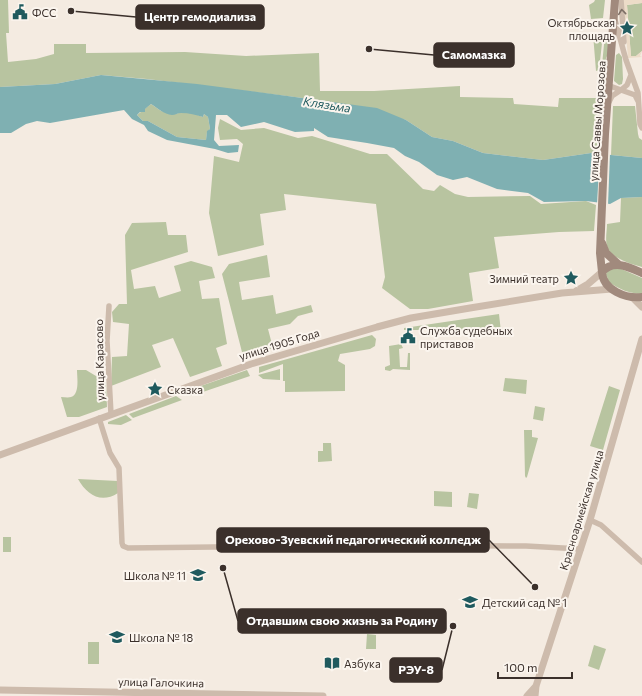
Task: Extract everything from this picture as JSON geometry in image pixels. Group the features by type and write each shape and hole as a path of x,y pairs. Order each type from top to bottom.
{"main road":[{"name":"улица Саввы Морозова","path":"602,272 600,258 602,243 606,134 614,17 617,0"},
{"path":"602,243 606,253 618,264 642,273"},
{"path":"618,264 608,266 602,272 605,284 612,289 632,297 642,297"}],"street":[{"path":"617,0 624,52"},
{"path":"614,17 631,75 638,93 641,126"},
{"path":"608,107 612,96 627,85 631,75"},
{"path":"610,86 635,95 639,104"},
{"path":"574,292 588,284 602,272"},
{"name":"улица 1905 Года","path":"0,455 251,364 377,327 422,316 574,292 612,289"},
{"path":"632,297 642,306"},
{"name":"улица Карасово","path":"109,306 107,341 111,414"},
{"name":"Красноармейская улица","path":"536,686 590,520 642,339"},
{"path":"99,418 110,453 119,468 122,543 123,546 128,548 370,545 526,546 581,549"},
{"path":"590,520 601,525 642,562"},
{"path":"527,696 536,686"},
{"path":"535,696 536,686"},
{"name":"улица Галочкина","path":"0,692 323,696"}],"green space":[{"path":"0,0 8,0 9,33 6,33 8,62 36,59 54,54 54,44 86,44 86,53 185,52 246,56 319,53 320,91 374,91 460,86 460,97 513,98 514,104 558,107 559,98 601,98 598,152 543,160 483,153 453,141 432,137 406,120 327,101 147,79 101,75 55,84 0,87"},
{"path":"595,0 605,0 603,18 591,19 589,5"},
{"path":"642,3 642,51 636,56 631,57 627,5"},
{"path":"593,34 603,34 599,70 596,71"},
{"path":"605,34 609,34 608,54 606,58 604,85 602,87 600,86"},
{"path":"619,53 622,57 623,79 622,84 619,85 614,81 616,55"},
{"path":"151,104 161,111 176,114 186,112 203,117 204,114 208,117 210,129 207,132 206,140 177,137 148,121 143,121 137,115"},
{"path":"613,106 635,106 638,134 639,138 642,140 642,158 611,155"},
{"path":"220,119 241,130 264,128 298,138 312,136 370,154 387,154 423,189 434,191 440,185 455,194 468,197 530,196 541,204 586,201 596,205 594,231 494,237 499,268 469,273 473,301 428,309 410,309 382,288 385,277 376,204 284,194 286,210 260,214 264,245 218,256 209,213 214,156 239,162 243,144 237,139 220,140 218,128"},
{"path":"642,197 642,267 622,260 612,254 607,246 606,238 607,224 620,222 621,198"},
{"path":"166,222 168,235 186,235 188,252 131,270 134,289 155,286 159,298 181,291 174,266 191,261 212,267 215,278 199,281 202,299 219,298 227,344 216,348 222,366 190,377 173,338 152,345 161,367 111,386 112,357 127,356 129,324 113,322 112,312 119,304 127,304 125,235 132,223"},
{"path":"267,255 270,277 239,282 242,300 273,295 276,314 311,305 313,312 298,316 290,324 268,329 273,348 243,356 222,274 229,264"},
{"path":"619,268 642,278 642,294 625,291 609,282 606,274 609,269"},
{"path":"499,314 501,332 433,332 433,330 404,330 404,328"},
{"path":"372,335 376,339 375,346 370,349 340,354 338,361 345,365 345,391 285,392 285,381 283,381 283,364 259,373 259,367"},
{"path":"401,344 403,348 399,349 400,367 407,367 408,353 410,353 410,370 385,370 385,367 390,365 389,346"},
{"path":"280,369 280,380 263,379 258,375"},
{"path":"77,370 86,370 106,382 107,407 79,417 67,417 61,397 71,397 76,392"},
{"path":"247,370 250,376 191,396 189,390"},
{"path":"505,378 527,380 526,394 503,391"},
{"path":"609,386 620,390 603,450 590,446"},
{"path":"176,396 182,400 133,418 129,414"},
{"path":"535,406 545,408 543,421 533,419"},
{"path":"126,415 132,420 121,425 108,424 108,422"},
{"path":"524,430 532,430 532,437 538,438 526,478 525,476"},
{"path":"323,443 331,443 332,461 318,462 318,451 323,451"},
{"path":"78,479 118,481 118,493 106,498 100,498 90,493"},
{"path":"434,491 452,492 452,507 434,506"},
{"path":"469,493 479,494 477,509 467,507"},
{"path":"3,537 11,537 11,552 3,552"},
{"path":"367,634 376,635 376,649 366,649"},
{"path":"88,642 99,642 99,664 88,664"},
{"path":"594,645 606,649 599,670 588,666"}],"shaded area":[{"name":"Октябрьская площадь","path":"623,0 642,0 642,3 627,5 631,56 636,56 642,51 640,56 642,57 628,58"}],"water":[{"name":"Клязьма","path":"101,75 197,84 377,108 406,120 432,137 453,141 483,153 543,160 598,152 611,155 642,158 642,197 621,198 610,204 586,201 544,202 528,193 497,189 467,177 453,180 437,175 419,162 405,156 394,148 328,137 314,128 314,131 295,132 264,122 241,127 227,115 216,115 214,140 219,146 239,145 238,152 228,153 215,149 167,140 148,131 144,125 132,119 124,110 50,123 37,121 26,124 11,133 0,133 0,87 55,84","holes":["151,104 163,112 172,115 184,113 203,117 204,114 208,117 210,129 207,131 206,140 177,137 148,121 143,121 137,115 140,112 145,112 145,109"]}],"pier":[{"path":"600,151 610,153 608,205 597,204"}],"place":[{"name":"Центр гемодиализа","path":"71,11"},
{"name":"ФСС","path":"20,12"},
{"name":"Октябрьская площадь","path":"627,28"},
{"name":"Самомазка","path":"369,49"},
{"name":"Зимний театр","path":"571,278"},
{"name":"Служба судебных приставов","path":"408,336"},
{"name":"Сказка","path":"155,389"},
{"name":"Отдавшим свою жизнь за Родину","path":"223,568"},
{"name":"Школа № 11","path":"198,575"},
{"name":"Орехово-Зуевский педагогический колледж","path":"535,587"},
{"name":"Детский сад № 1","path":"470,602"},
{"name":"РЭУ-8","path":"453,626"},
{"name":"Школа № 18","path":"117,637"},
{"name":"Азбука","path":"332,663"}]}
